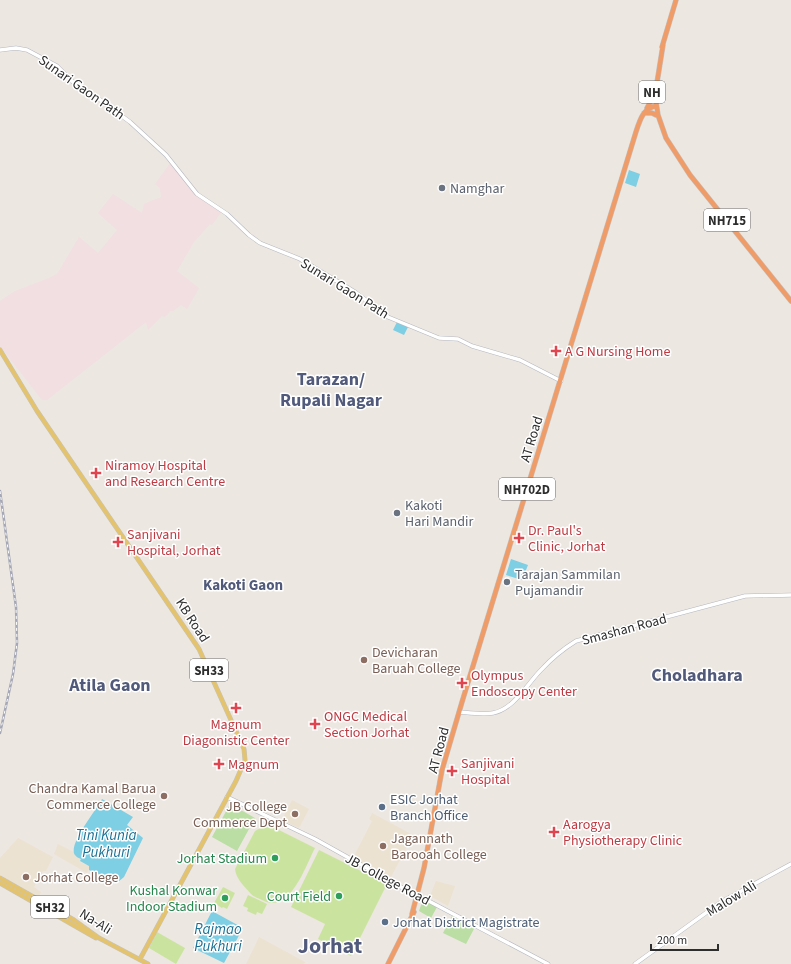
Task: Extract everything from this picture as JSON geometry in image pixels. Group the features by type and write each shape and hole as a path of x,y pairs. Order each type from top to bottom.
{"highway":[{"path":"663,44 676,0"},
{"name":"NH","path":"663,44 654,73 652,98 662,133 666,138"},
{"name":"NH","path":"663,44 656,82 654,106 666,138"},
{"name":"AT Road","path":"388,964 412,914 418,896 442,770 459,712 561,381 625,166 644,113 652,98"},
{"path":"644,113 654,106"},
{"path":"644,113 652,113 656,115"},
{"name":"NH715","path":"666,138 686,170 791,301"}],"main road":[{"name":"KB Road","path":"0,350 31,401 202,654 238,733 245,753 244,764 140,959"},
{"name":"Na-Ali","path":"0,878 74,920 98,937 148,964"},
{"path":"0,882 98,937"}],"street":[{"name":"Sunari Gaon Path","path":"0,50 20,49 53,63 76,84 133,124 166,155 197,194 227,214 249,235 260,243 300,259 355,292 388,317 439,338 458,339 472,346 520,360 561,381"},
{"name":"Smashan Road","path":"459,712 493,713 505,707 516,698 540,670 559,652 576,641 745,596 791,595"},
{"name":"JB College Road","path":"227,797 315,840 548,964"},
{"name":"Malow Ali","path":"635,964 721,902 791,864"},
{"name":"KB Road","path":"137,964 140,959"}],"shaded area":[{"path":"171,162 188,185 203,200 222,211 212,225 210,224 194,242 177,271 199,288 187,309 181,305 173,311 170,311 165,317 162,316 148,330 146,322 47,400 42,400 0,346 0,301 15,291 57,274 79,237 98,253 117,230 98,213 113,194 142,213 144,204 161,197 160,188 155,184"},
{"name":"JB College Commerce Dept","path":"292,800 309,809 299,828 282,820"},
{"name":"Jagannath Barooah College","path":"372,813 413,835 391,877 353,858 372,821 369,819"},
{"path":"18,838 53,857 46,871 43,871 34,887 41,892 38,898 0,878 0,858"},
{"path":"58,844 74,852 75,855 81,859 80,862 90,866 87,873 54,854"},
{"path":"436,881 455,886 448,906 430,896"},
{"path":"259,937 305,962 304,964 246,964"}],"green space":[{"path":"230,804 255,818 237,851 212,837"},
{"name":"Jorhat Stadium","path":"262,827 275,828 315,848 295,887 281,901 272,903 251,894 239,879 235,869 255,831"},
{"name":"Court Field","path":"319,850 387,884 351,956 318,939 325,924 291,907"},
{"name":"Kushal Konwar Indoor Stadium","path":"223,887 235,893 227,909 214,903"},
{"path":"248,895 267,904 262,914 257,912 256,915 247,911 248,908 243,906"},
{"path":"424,901 437,907 431,918 419,911 422,902"},
{"path":"452,916 475,927 466,944 443,933"},
{"path":"157,932 185,948 176,964 149,948"}],"water":[{"path":"629,170 640,174 636,187 625,183"},
{"path":"397,322 408,327 404,335 393,330"},
{"path":"511,559 528,565 522,580 506,575"},
{"name":"Tini Kunia Pukhuri","path":"102,799 133,817 127,825 143,838 124,877 118,882 89,870 89,866 75,856 75,843"},
{"name":"Rajmao Pukhuri","path":"212,911 243,928 224,963 193,948"}],"railway":[{"path":"0,491 16,607 17,643 13,674 0,733"}],"place":[{"name":"Namghar","path":"442,188"},
{"name":"A G Nursing Home","path":"556,351"},
{"name":"Niramoy Hospital and Research Centre","path":"96,473"},
{"name":"Kakoti Hari Mandir","path":"397,513"},
{"name":"Dr. Paul's Clinic, Jorhat","path":"519,538"},
{"name":"Sanjivani Hospital, Jorhat","path":"118,542"},
{"name":"Tarajan Sammilan Pujamandir","path":"507,582"},
{"name":"Devicharan Baruah College","path":"364,660"},
{"name":"Olympus Endoscopy Center","path":"462,683"},
{"name":"Magnum Diagonistic Center","path":"236,708"},
{"name":"ONGC Medical Section Jorhat","path":"315,724"},
{"name":"Magnum","path":"219,764"},
{"name":"Sanjivani Hospital","path":"452,771"},
{"name":"Chandra Kamal Barua Commerce College","path":"164,796"},
{"name":"ESIC Jorhat Branch Office","path":"382,807"},
{"name":"JB College Commerce Dept","path":"295,814"},
{"name":"Aarogya Physiotherapy Clinic","path":"554,832"},
{"name":"Jagannath Barooah College","path":"383,846"},
{"name":"Jorhat Stadium","path":"275,858"},
{"name":"Jorhat College","path":"26,877"},
{"name":"Court Field","path":"339,896"},
{"name":"Kushal Konwar Indoor Stadium","path":"225,898"},
{"name":"Jorhat District Magistrate","path":"385,922"}],"district":[{"name":"Tarazan/ Rupali Nagar","path":"331,389"},
{"name":"Kakoti Gaon","path":"243,585"},
{"name":"Choladhara","path":"697,675"},
{"name":"Atila Gaon","path":"110,685"},
{"name":"Jorhat","path":"330,945"}]}
